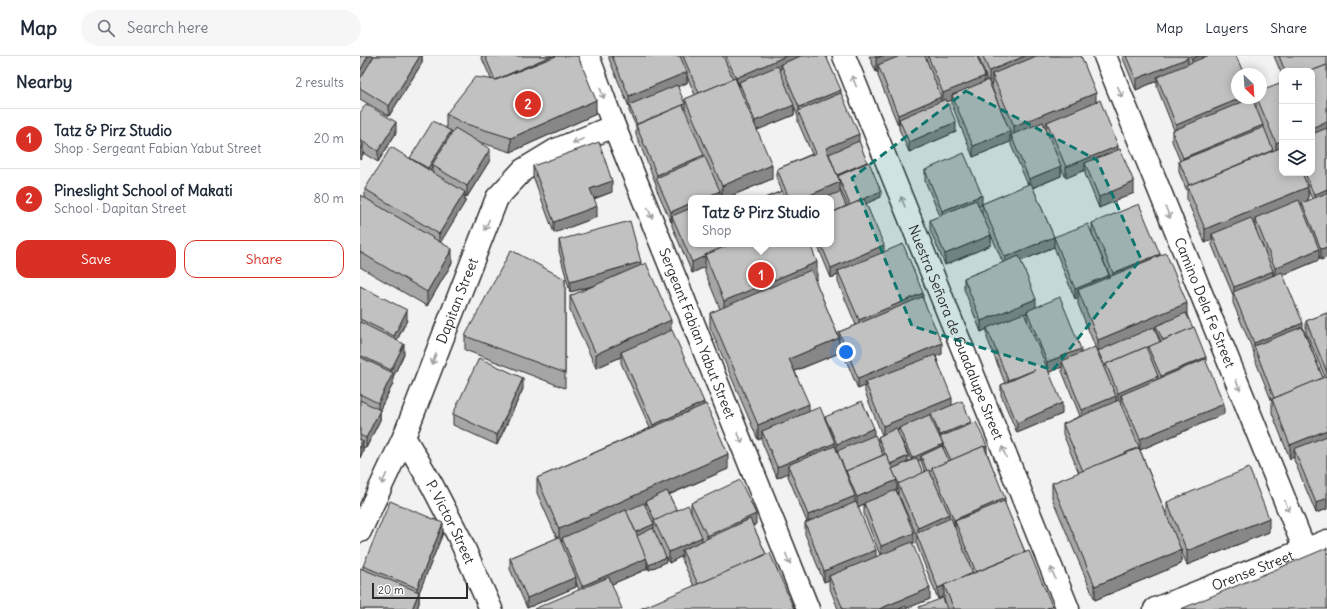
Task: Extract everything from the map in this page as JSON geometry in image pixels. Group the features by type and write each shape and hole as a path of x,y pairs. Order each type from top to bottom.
{"street":[{"name":"Sergeant Fabian Yabut Street","path":"588,56 614,126 808,609"},
{"name":"Nuestra Señora de Guadalupe Street","path":"844,56 1068,609"},
{"name":"Camino Dela Fe Street","path":"1105,56 1304,550"},
{"name":"Dapitan Street","path":"360,531 404,437 497,198 523,170 556,150 614,126"},
{"name":"P. Victor Street","path":"404,437 459,537 491,609"},
{"name":"Orense Street","path":"1156,609 1327,541"}],"highlighted area":[{"path":"966,91 1097,160 1141,259 1053,370 912,326 852,178"}],"building":[{"path":"360,56 368,56 360,71"},
{"path":"374,56 420,56 389,106 360,88 360,79"},
{"path":"485,56 551,56 495,80"},
{"path":"556,56 578,56 596,100 511,138 463,123 446,114 475,77 496,80"},
{"path":"612,56 680,56 687,72 629,96"},
{"path":"683,56 723,56 733,79 699,93"},
{"path":"726,56 786,56 736,78"},
{"path":"801,56 826,56 841,90 799,107 781,64"},
{"path":"900,56 925,56 941,97 898,115 878,65"},
{"path":"928,56 977,56 985,76 943,93"},
{"path":"983,56 1025,56 989,71"},
{"path":"1037,56 1081,56 1096,93 1014,126 992,74"},
{"path":"1126,56 1187,56 1188,58 1136,79"},
{"path":"1190,56 1199,56 1192,59"},
{"path":"1207,56 1236,56 1241,68 1231,68 1231,102 1176,125 1157,77"},
{"path":"1279,56 1327,56 1327,65 1315,70 1315,68 1284,68"},
{"path":"1327,65 1327,121 1315,127 1315,104 1315,70"},
{"path":"778,66 794,105 755,121 739,82"},
{"path":"735,78 772,165 722,186 685,99"},
{"path":"988,80 1010,131 973,146 952,95"},
{"path":"1279,84 1279,142 1276,143 1260,104 1267,104 1267,89"},
{"path":"677,85 685,104 637,124 629,105"},
{"path":"841,93 859,134 826,148 840,182 810,195 788,195 777,169 816,153 798,111"},
{"path":"946,99 956,122 909,142 899,119"},
{"path":"1100,100 1118,146 1066,167 1047,122"},
{"path":"366,104 396,122 378,151 360,140 360,113"},
{"path":"1237,104 1254,104 1263,125 1183,158 1172,131"},
{"path":"683,105 704,155 657,175 636,125"},
{"path":"433,121 451,131 428,168 410,158"},
{"path":"1043,122 1061,166 1029,179 1011,135"},
{"path":"1264,127 1273,150 1189,185 1179,161"},
{"path":"455,128 490,149 467,186 432,165"},
{"path":"1327,128 1327,189 1314,195 1306,176 1315,176 1315,133"},
{"path":"859,141 867,162 837,175 829,154"},
{"path":"360,142 363,144 360,149"},
{"path":"599,142 612,181 590,189 597,206 554,222 533,166"},
{"path":"391,147 465,192 439,234 365,189"},
{"path":"1279,148 1279,176 1303,176 1308,187 1205,229 1187,186"},
{"path":"1120,149 1134,182 1099,197 1085,163"},
{"path":"964,153 982,195 942,211 925,170"},
{"path":"705,157 720,191 711,195 688,195 688,204 671,212 656,178"},
{"path":"869,162 881,191 850,205 838,176"},
{"path":"1031,183 1054,237 1005,257 982,204"},
{"path":"782,191 784,195 772,195"},
{"path":"840,192 846,206 834,212 834,195 832,195"},
{"path":"1327,193 1327,247 1321,249 1302,203"},
{"path":"360,195 452,249 427,292 360,252"},
{"path":"864,199 884,245 831,268 822,247 834,247 834,212"},
{"path":"976,200 991,235 945,254 930,220"},
{"path":"1299,200 1319,249 1275,268 1255,218"},
{"path":"1139,204 1160,254 1113,273 1092,223"},
{"path":"688,209 688,247 724,247 692,262 672,216"},
{"path":"1251,218 1273,271 1234,287 1212,234"},
{"path":"630,221 641,262 570,282 559,240"},
{"path":"1088,224 1109,275 1075,289 1054,237"},
{"path":"903,244 923,293 859,320 838,271"},
{"path":"724,247 811,247 817,262 724,301 705,255"},
{"path":"511,250 565,279 565,373 465,336"},
{"path":"1166,253 1187,303 1098,340 1078,290"},
{"path":"1019,256 1036,299 981,321 964,278"},
{"path":"646,263 671,320 596,354 570,296"},
{"path":"811,270 839,338 789,359 809,404 758,425 710,313"},
{"path":"1282,272 1303,323 1254,343 1233,292"},
{"path":"360,286 407,310 394,336 360,319"},
{"path":"922,297 942,343 858,378 839,332"},
{"path":"1060,297 1081,349 1047,362 1027,311"},
{"path":"1024,313 1062,403 1017,423 1001,385 1035,370 1008,380 987,328"},
{"path":"1186,313 1193,328 1163,340 1156,326"},
{"path":"1327,313 1327,372 1306,321"},
{"path":"360,322 404,344 391,370 360,355"},
{"path":"1154,327 1160,342 1106,364 1105,366 1098,351"},
{"path":"1194,327 1206,357 1161,376 1148,347"},
{"path":"1302,327 1323,378 1274,398 1254,346"},
{"path":"672,330 704,402 653,425 621,352"},
{"path":"1095,347 1116,396 1082,410 1062,361"},
{"path":"1146,347 1158,376 1118,393 1106,364"},
{"path":"935,355 952,398 883,426 865,382"},
{"path":"360,357 393,373 378,403 360,394"},
{"path":"479,358 523,378 497,435 453,414"},
{"path":"1205,359 1224,404 1140,439 1121,395"},
{"path":"1327,376 1327,430 1290,445 1272,399"},
{"path":"360,400 380,410 366,438 360,435"},
{"path":"1119,400 1139,447 1083,471 1063,424"},
{"path":"862,401 874,428 837,444 825,417"},
{"path":"962,401 971,422 940,435 931,414"},
{"path":"706,404 728,454 559,529 537,478"},
{"path":"820,407 835,443 777,467 762,431"},
{"path":"929,415 943,444 912,458 899,428"},
{"path":"976,422 987,446 951,460 940,437"},
{"path":"896,428 908,456 890,464 878,437"},
{"path":"875,435 883,455 846,472 837,451"},
{"path":"1327,436 1327,498 1316,503 1294,449"},
{"path":"360,439 363,441 360,448"},
{"path":"835,446 855,496 808,515 788,465"},
{"path":"942,446 949,461 932,468 932,471 930,472 929,470 927,471 921,456"},
{"path":"984,446 1005,498 954,520 932,468"},
{"path":"1139,448 1181,550 1095,586 1052,483"},
{"path":"886,454 897,480 857,497 846,471"},
{"path":"917,458 923,473 899,484 892,469"},
{"path":"1249,468 1269,518 1187,551 1167,502"},
{"path":"929,470 949,514 918,528 898,484"},
{"path":"740,480 756,514 707,536 691,503"},
{"path":"896,490 914,533 881,546 864,503"},
{"path":"667,491 677,511 655,521 646,501"},
{"path":"390,501 443,523 417,588 363,566"},
{"path":"1004,501 1025,552 976,572 955,521"},
{"path":"856,502 876,550 824,571 805,523"},
{"path":"644,503 654,524 636,532 626,511"},
{"path":"688,505 702,537 669,552 654,521"},
{"path":"626,510 647,558 582,586 562,538"},
{"path":"951,518 973,573 938,588 916,533"},
{"path":"750,519 766,554 698,584 682,550"},
{"path":"653,528 666,557 649,565 637,536"},
{"path":"559,537 576,577 527,598 510,558"},
{"path":"912,542 930,588 879,609 843,609 829,576"},
{"path":"1327,548 1327,609 1181,609"},
{"path":"1029,551 1052,606 1045,609 954,609 944,585"},
{"path":"770,553 794,609 640,609"},
{"path":"360,568 419,592 412,609 360,609"},
{"path":"609,577 622,609 534,609"},
{"path":"943,598 947,609 920,609 919,607"},
{"path":"906,606 907,609 899,609"}],"place":[{"name":"Pineslight School of Makati","path":"528,104"},
{"name":"Tatz & Pirz Studio","path":"761,275"}]}
